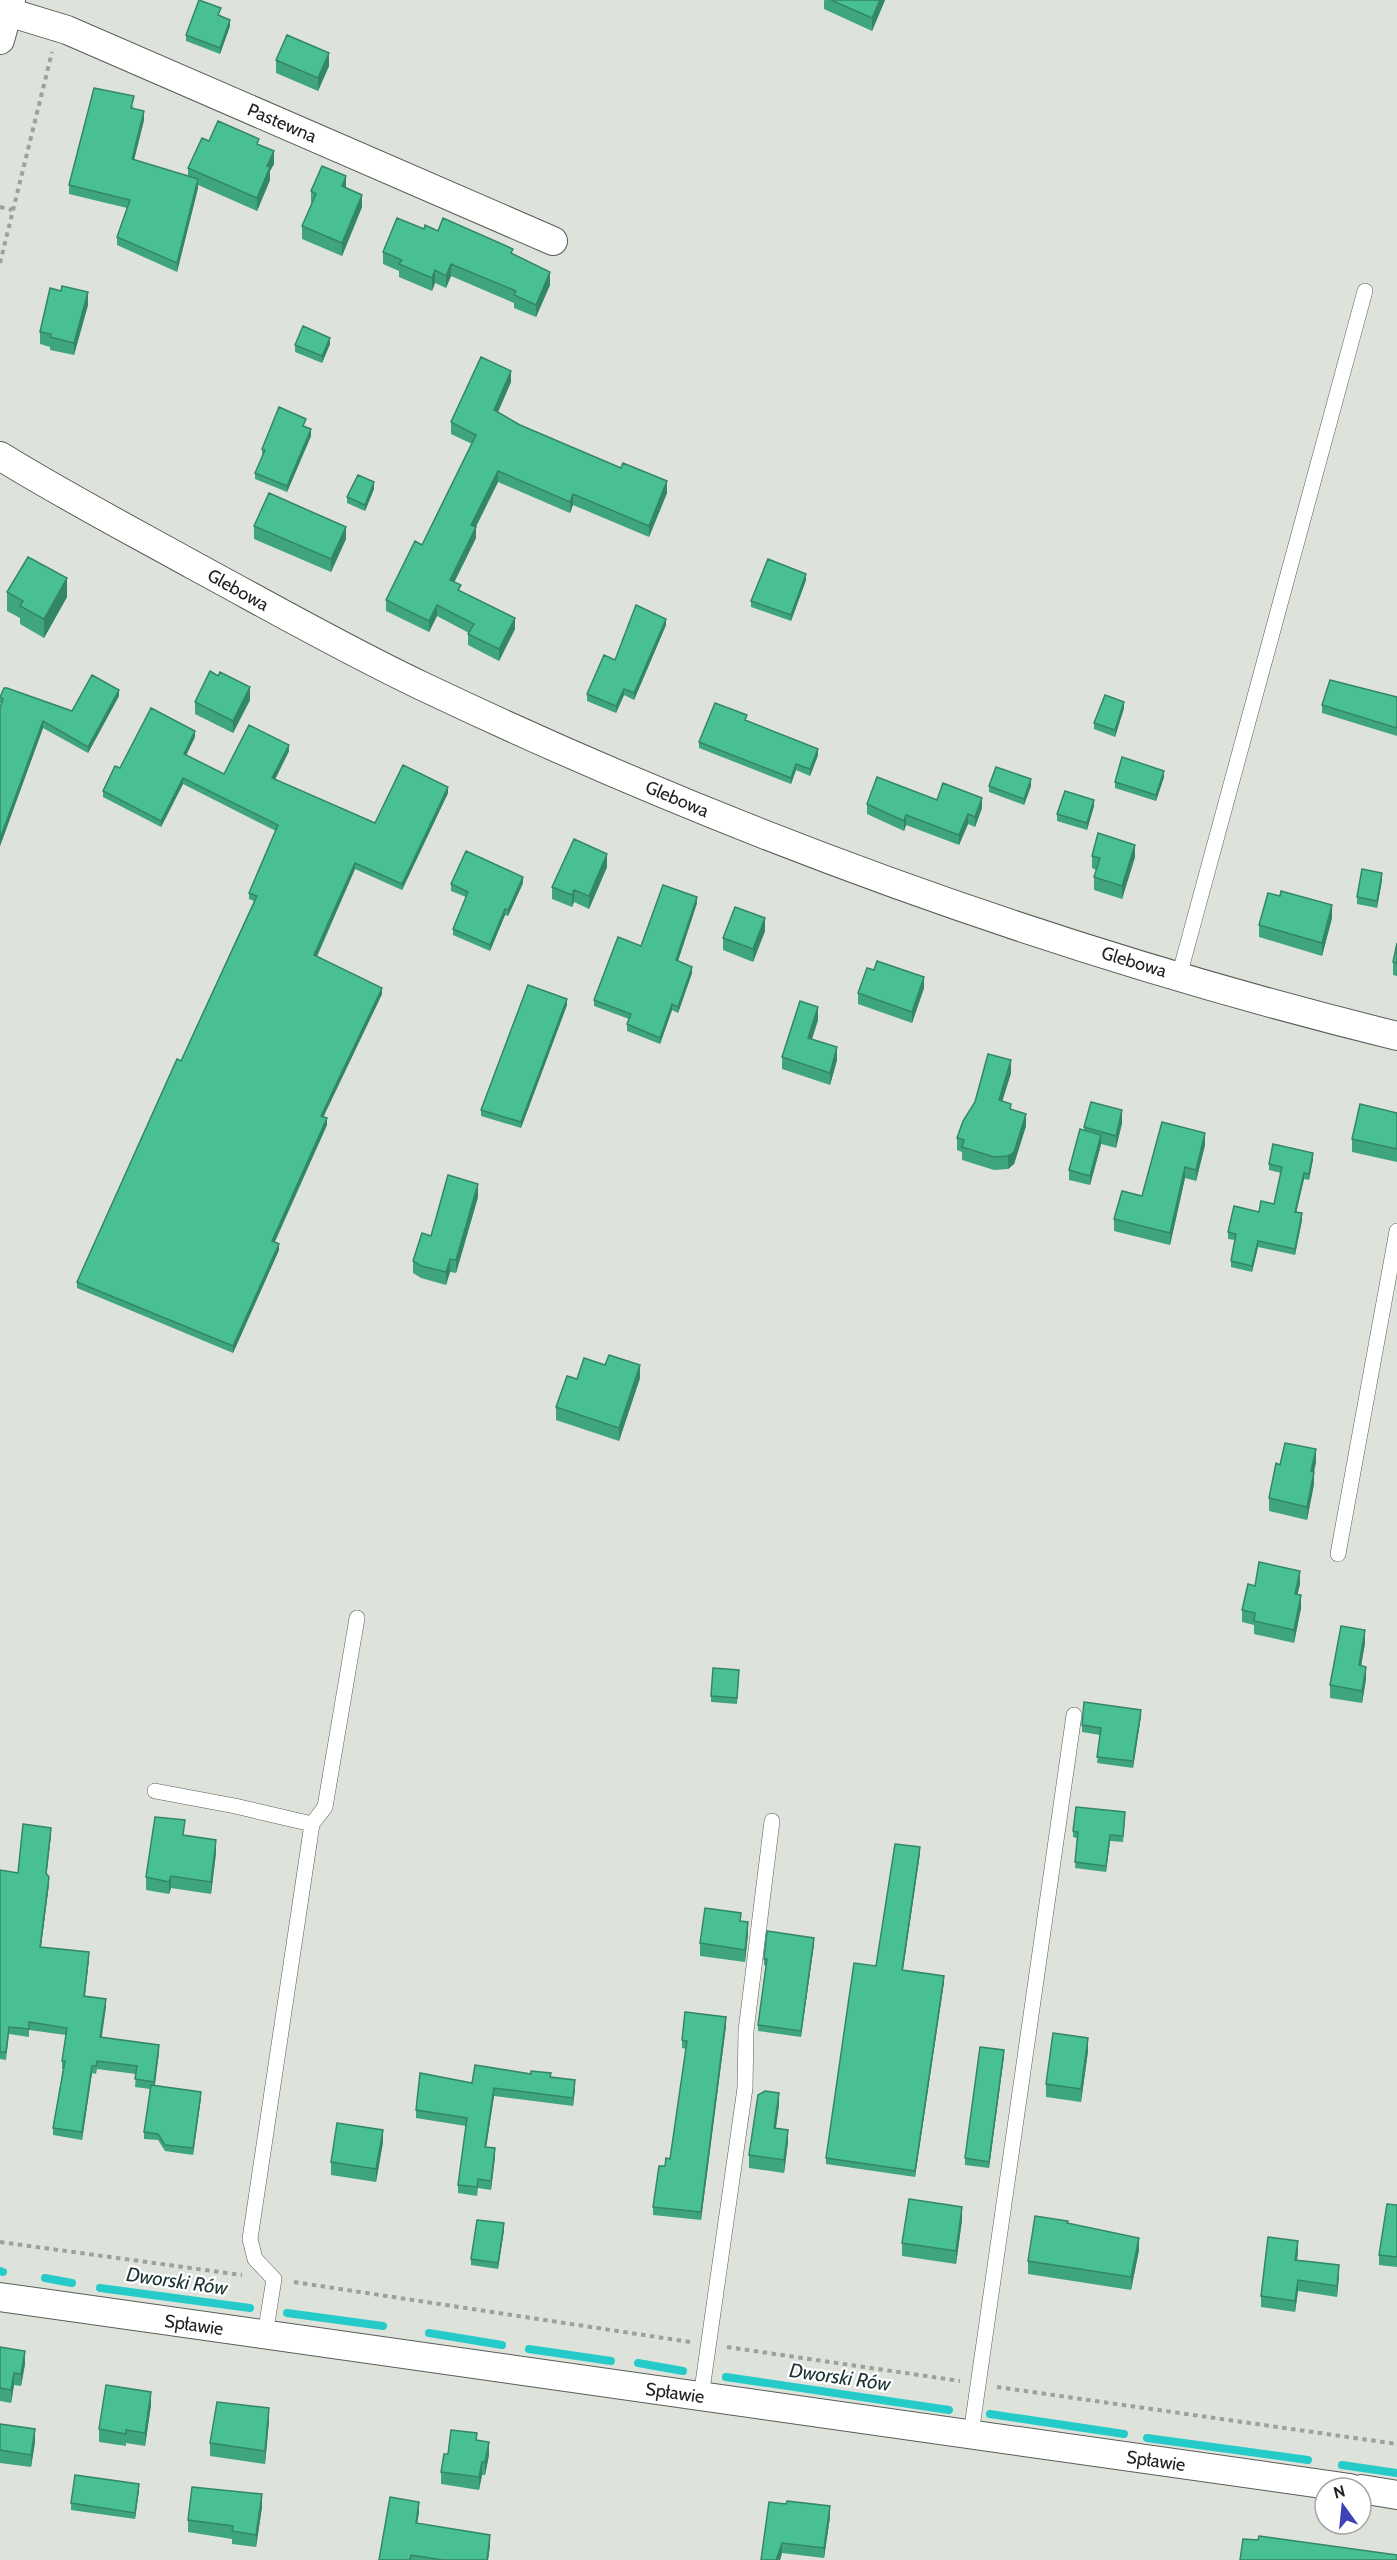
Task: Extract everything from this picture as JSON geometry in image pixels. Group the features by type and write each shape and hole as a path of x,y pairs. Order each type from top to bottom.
{"street":[{"name":"Pastewna","path":"9,6 553,241"},
{"path":"0,40 9,6"},
{"name":"Glebowa","path":"0,456 53,489 319,633 421,685 672,798 757,833 975,914 1179,976 1397,1036"},
{"name":"Spławie","path":"0,2297 1313,2483"},
{"path":"1373,2492 1397,2495"}],"lane":[{"path":"1179,976 1365,291"},
{"path":"1338,1554 1397,1231"},
{"path":"265,2335 274,2280 255,2259 250,2239 312,1824 326,1806 357,1618"},
{"path":"971,2434 1074,1714"},
{"path":"155,1791 312,1824"},
{"path":"701,2397 745,2088 746,2031 772,1821"}],"path":[{"path":"0,263 58,27"},
{"path":"0,207 12,210"}],"building":[{"path":"199,0 221,8 218,15 230,20 220,48 186,35"},
{"path":"831,0 880,0 872,18"},
{"path":"287,35 329,53 318,78 276,60"},
{"path":"94,88 134,96 131,108 144,111 132,159 198,179 177,263 117,237 130,200 69,185"},
{"path":"218,121 259,139 257,144 274,151 257,198 188,168 202,138 209,141"},
{"path":"322,166 346,176 342,186 362,195 342,243 302,226 316,194 311,191"},
{"path":"397,218 424,229 425,225 438,231 443,218 513,249 511,253 550,272 536,305 514,295 516,291 451,264 446,276 435,270 432,278 399,264 402,260 383,252"},
{"path":"62,286 88,292 74,343 40,332 50,288 61,291"},
{"path":"303,326 330,338 322,356 295,345"},
{"path":"481,357 511,371 494,410 520,425 621,468 623,463 667,481 649,526 573,494 570,502 498,471 471,525 476,527 450,580 461,585 458,590 515,618 499,649 468,634 474,624 437,605 429,621 386,600 415,541 422,545 476,435 451,422"},
{"path":"279,407 306,419 303,426 311,429 287,486 255,473"},
{"path":"358,475 374,482 365,505 347,497"},
{"path":"269,493 346,527 331,559 254,526"},
{"path":"28,557 67,578 44,619 20,606 23,601 7,592"},
{"path":"768,559 806,574 791,615 751,601"},
{"path":"636,605 666,619 634,693 624,689 616,706 587,694 604,655 615,660"},
{"path":"210,671 218,676 220,672 250,687 233,721 195,702"},
{"path":"92,675 119,690 88,747 43,721 0,839 0,708 3,699 0,697 4,688 72,711"},
{"path":"1330,680 1397,697 1397,728 1322,705"},
{"path":"1105,695 1124,702 1115,730 1094,723"},
{"path":"715,703 747,715 745,720 818,749 810,769 796,764 791,778 699,742"},
{"path":"151,708 195,731 184,754 224,774 249,725 289,745 272,778 375,823 403,765 448,787 402,884 355,863 314,955 382,988 321,1116 327,1118 272,1241 279,1244 233,1346 77,1282 177,1059 181,1061 257,896 249,893 278,825 183,778 161,821 103,791 115,766 120,768"},
{"path":"1122,757 1164,771 1156,795 1115,782"},
{"path":"996,767 1031,779 1024,799 989,786"},
{"path":"877,777 937,800 943,783 982,798 975,817 968,814 959,835 906,815 904,821 867,804"},
{"path":"1065,791 1094,800 1087,823 1057,814"},
{"path":"1098,833 1135,845 1122,886 1094,877 1100,858 1092,856"},
{"path":"574,839 607,854 589,896 574,890 572,895 552,887"},
{"path":"466,851 523,877 508,910 505,909 490,945 453,929 468,892 451,884"},
{"path":"1362,869 1382,873 1377,901 1357,897"},
{"path":"663,885 697,897 676,960 692,967 678,1007 672,1004 660,1038 627,1024 631,1014 594,1000 618,937 641,946"},
{"path":"1281,891 1332,905 1322,943 1259,925 1268,893 1280,896"},
{"path":"735,907 765,918 753,949 723,938"},
{"path":"1397,943 1397,963 1393,962"},
{"path":"877,961 924,977 912,1012 858,993 867,968 874,970"},
{"path":"528,985 567,999 521,1122 481,1110"},
{"path":"800,1001 818,1007 808,1038 837,1047 830,1073 782,1057"},
{"path":"988,1054 1011,1060 999,1100 1011,1104 1010,1109 1026,1114 1014,1152 1008,1156 994,1157 962,1147 964,1140 957,1138 963,1121 975,1102"},
{"path":"1091,1102 1122,1110 1116,1136 1084,1127"},
{"path":"1360,1104 1397,1113 1397,1149 1352,1139"},
{"path":"1162,1122 1205,1133 1196,1170 1185,1167 1170,1233 1114,1219 1122,1191 1142,1196"},
{"path":"1080,1129 1101,1135 1090,1176 1069,1170"},
{"path":"1273,1144 1313,1153 1309,1174 1304,1173 1295,1212 1302,1213 1295,1249 1258,1241 1252,1266 1231,1261 1236,1234 1228,1232 1234,1206 1259,1212 1261,1201 1274,1204 1282,1167 1269,1164"},
{"path":"448,1175 478,1184 456,1260 450,1259 446,1272 421,1266 413,1261 422,1233 431,1236"},
{"path":"609,1355 640,1365 619,1428 556,1407 567,1376 577,1379 584,1358 605,1365"},
{"path":"1285,1443 1316,1449 1307,1507 1269,1498 1276,1463 1280,1465"},
{"path":"1259,1562 1300,1571 1295,1594 1301,1595 1294,1630 1254,1621 1255,1613 1242,1610 1248,1584 1255,1586"},
{"path":"1341,1626 1365,1630 1359,1665 1366,1667 1362,1691 1330,1685"},
{"path":"713,1668 739,1670 737,1698 711,1696"},
{"path":"1084,1702 1141,1710 1133,1761 1097,1757 1101,1728 1082,1725"},
{"path":"1076,1807 1125,1812 1123,1836 1110,1835 1106,1866 1075,1862 1078,1832 1073,1831"},
{"path":"155,1817 185,1820 183,1835 216,1840 211,1882 171,1876 169,1882 146,1877"},
{"path":"23,1824 51,1828 46,1873 49,1877 40,1947 89,1952 84,1996 106,1999 100,2037 159,2045 154,2082 135,2079 137,2066 97,2061 96,2066 92,2066 82,2132 53,2128 65,2061 62,2061 67,2028 29,2022 29,2029 9,2027 6,2052 0,2052 0,1870 18,1873"},
{"path":"895,1844 920,1847 902,1970 944,1976 915,2171 826,2158 854,1963 876,1966"},
{"path":"705,1908 741,1913 740,1921 748,1922 745,1950 700,1943"},
{"path":"767,1931 814,1938 801,2031 758,2025 767,1959 764,1959"},
{"path":"685,2012 726,2017 701,2212 653,2207 659,2166 665,2166 666,2158 670,2159 687,2041 682,2040"},
{"path":"1053,2033 1088,2038 1081,2089 1046,2084"},
{"path":"980,2047 1004,2050 989,2162 965,2158"},
{"path":"475,2065 531,2074 531,2071 551,2073 550,2077 575,2080 573,2098 494,2088 485,2147 495,2148 491,2181 478,2179 477,2187 458,2185 467,2118 416,2110 420,2073 472,2083"},
{"path":"151,2085 201,2092 193,2148 165,2145 158,2134 144,2132"},
{"path":"765,2091 779,2093 774,2128 788,2130 784,2160 749,2155 758,2095"},
{"path":"337,2123 383,2130 376,2169 331,2162"},
{"path":"909,2199 962,2207 956,2251 902,2243"},
{"path":"1387,2204 1397,2205 1397,2257 1379,2255"},
{"path":"1035,2216 1068,2221 1067,2223 1139,2238 1131,2277 1028,2261"},
{"path":"477,2220 504,2223 498,2263 471,2259"},
{"path":"1268,2237 1298,2241 1295,2260 1339,2265 1337,2286 1298,2280 1295,2301 1261,2296"},
{"path":"0,2347 25,2351 21,2374 14,2373 11,2390 0,2388"},
{"path":"106,2385 151,2392 145,2433 126,2430 126,2434 99,2429"},
{"path":"217,2402 269,2408 265,2451 210,2443"},
{"path":"0,2424 35,2429 31,2455 0,2450"},
{"path":"451,2430 477,2433 476,2440 489,2442 479,2477 441,2472 444,2454 448,2454"},
{"path":"75,2475 139,2484 135,2513 71,2503"},
{"path":"192,2487 262,2494 256,2535 232,2531 233,2526 188,2520"},
{"path":"390,2497 419,2502 416,2523 490,2535 487,2560 443,2560 411,2555 410,2560 379,2560"},
{"path":"787,2501 830,2506 824,2548 782,2543 776,2560 761,2560 769,2502 786,2504"},
{"path":"1259,2536 1397,2555 1397,2560 1240,2560 1243,2539 1258,2540"}],"waterway":[{"name":"Dworski Rów","path":"45,2278 72,2283"},
{"name":"Dworski Rów","path":"100,2288 250,2308"},
{"name":"Dworski Rów","path":"287,2313 383,2326"},
{"name":"Dworski Rów","path":"429,2333 502,2345"},
{"name":"Dworski Rów","path":"529,2349 611,2361"},
{"name":"Dworski Rów","path":"638,2363 683,2371"},
{"name":"Dworski Rów","path":"726,2377 949,2410"},
{"name":"Dworski Rów","path":"990,2414 1124,2434"},
{"name":"Dworski Rów","path":"1147,2438 1308,2460"},
{"name":"Dworski Rów","path":"1342,2465 1397,2473"}]}
